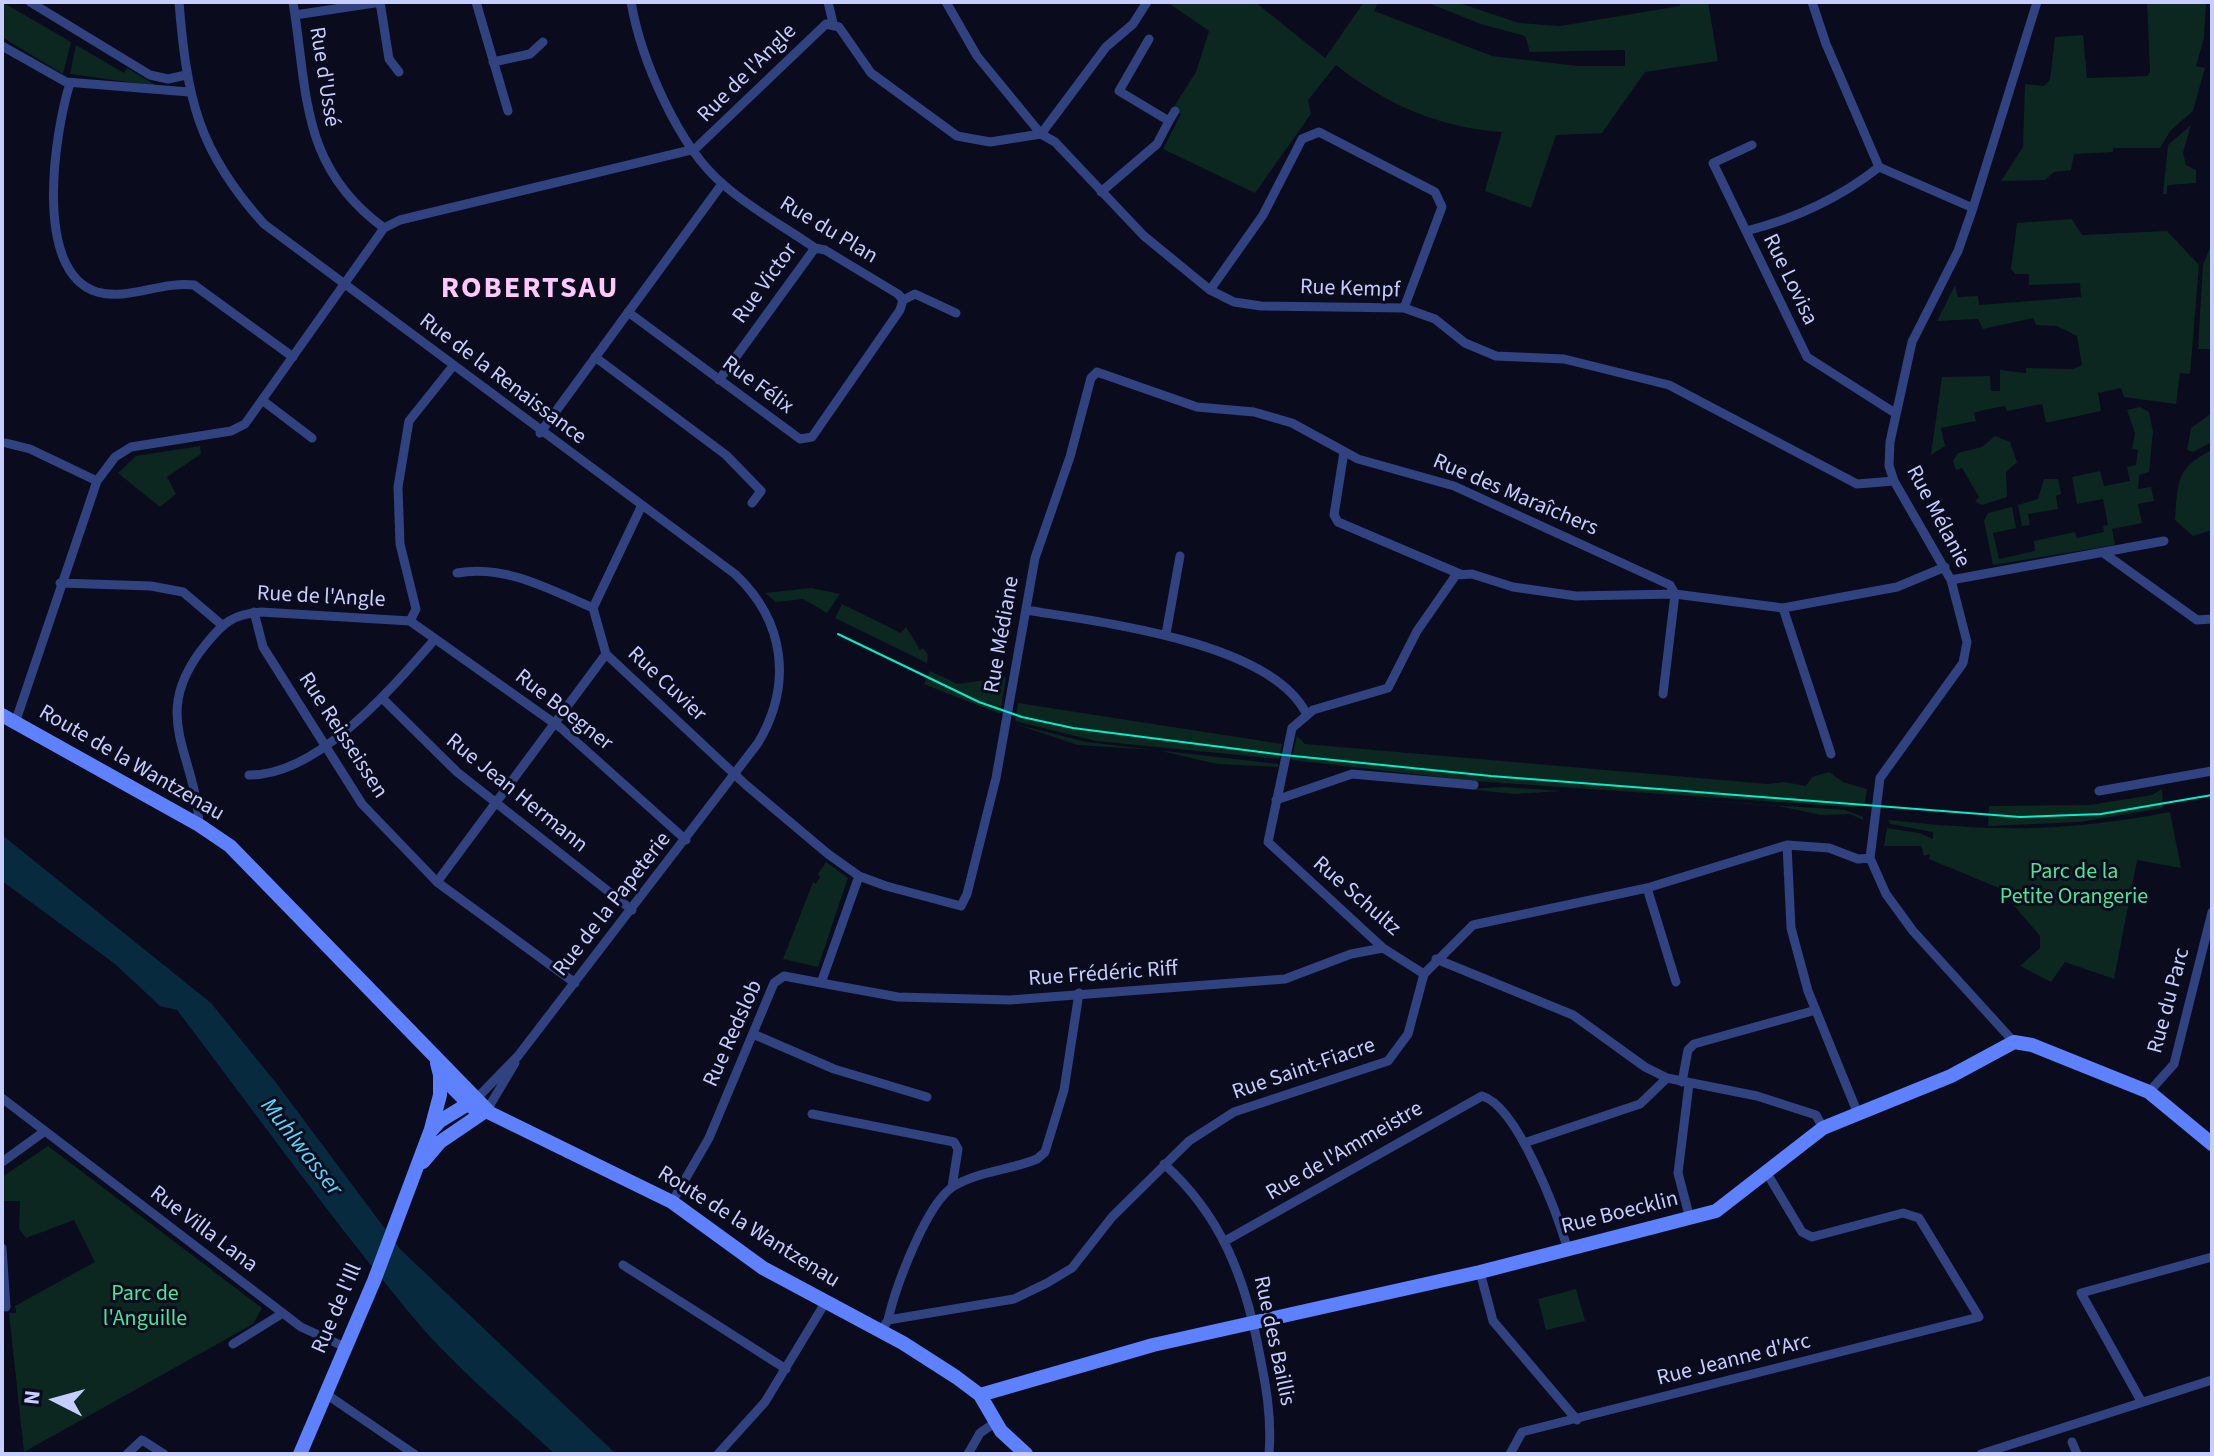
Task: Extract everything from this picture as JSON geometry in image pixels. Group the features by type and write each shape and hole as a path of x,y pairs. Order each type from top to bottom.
{"main road":[{"name":"Route de la Wantzenau","path":"9,719 199,825 230,846 438,1068 478,1106 672,1202 763,1268 825,1303 884,1326 980,1395 1013,1445 1026,1454"},
{"path":"2014,1042 2043,1049 2149,1092 2212,1144"},
{"name":"Rue Boecklin","path":"980,1395 1153,1345 1480,1272 1716,1211 1823,1128 1951,1076 2014,1042"},
{"name":"Route de la Wantzenau","path":"438,1068 466,1086 478,1106"},
{"name":"Rue de l'Ill","path":"300,1454 374,1281 430,1132 440,1095 438,1068"},
{"name":"Rue de l'Ill","path":"413,1179 440,1142 478,1106"},
{"path":"430,1132 478,1106 503,1120"}],"street":[{"path":"30,2 150,75 168,79 186,75"},
{"name":"Rue de la Renaissance","path":"179,2 189,92 215,159 237,194 264,224 540,433 642,505 743,582 760,602 774,629 781,660 776,705 763,736 735,775"},
{"name":"Rue d'Ussé","path":"293,2 310,125 318,149 347,193 384,228"},
{"path":"295,15 381,2 389,59 399,72"},
{"path":"476,2 508,111"},
{"name":"Rue du Plan","path":"631,2 655,82 695,149 722,184 815,248 825,250 903,300 915,294 956,313"},
{"path":"828,2 833,23 871,73 957,136 990,142 1041,134 1106,47 1133,24 1147,2"},
{"name":"Rue Kempf","path":"946,2 977,56 1041,134 1055,142 1144,236 1210,290 1234,302 1261,306 1404,308 1435,319 1465,343 1496,356 1564,359 1669,385 1857,484 1894,481"},
{"path":"1812,2 1831,58 1879,167 1973,208"},
{"name":"Rue Mélanie","path":"1870,858 1880,778 1966,656 1967,642 1951,580 1894,481 1889,454 1895,413 1912,342 1958,251 2037,2"},
{"name":"Rue de l'Angle","path":"384,228 400,220 695,149 815,32 833,23"},
{"path":"1149,39 1119,91 1169,121"},
{"path":"493,62 530,54 543,42"},
{"path":"2,46 70,83 189,92"},
{"path":"70,83 53,201 58,246 71,273 89,289 104,293 194,285 293,357"},
{"path":"1101,192 1157,144 1175,111"},
{"path":"1210,290 1263,215 1302,139 1319,132 1435,192 1442,207 1404,308"},
{"name":"Rue Lovisa","path":"1752,145 1713,163 1807,357 1895,413"},
{"path":"1746,231 1773,225 1816,206 1879,167"},
{"path":"540,433 722,184"},
{"path":"9,719 97,481 115,457 131,447 231,431 245,424 346,286 384,228"},
{"name":"Rue Victor","path":"719,380 815,248"},
{"name":"Rue Félix","path":"628,312 800,439 812,437 900,310 903,300"},
{"path":"595,357 726,455 761,491 752,503"},
{"name":"Rue de l'Angle","path":"222,625 233,617 254,612 410,621 416,609 398,526 398,487 409,421 453,366"},
{"name":"Rue des Maraîchers","path":"1093,374 1115,377 1197,407 1254,412 1292,423 1344,452 1454,486 1670,585 1675,594 1783,608 1897,587 1945,567"},
{"name":"Rue Médiane","path":"961,906 967,894 996,778 1035,558 1070,457 1093,374"},
{"path":"262,400 312,438"},
{"path":"6,443 30,449 97,481"},
{"path":"1344,452 1334,515 1338,522 1460,574 1513,587 1576,596 1675,594 1663,694"},
{"path":"457,573 472,570 510,575 593,608 642,505"},
{"path":"1951,580 2164,541"},
{"path":"2105,554 2197,620 2212,619"},
{"path":"1166,634 1180,556"},
{"path":"1460,574 1417,631 1388,688 1306,713 1292,728 1286,743 1276,800 1352,774 1474,785"},
{"path":"60,583 151,586 183,592 222,625 189,668 177,710 177,735 196,802 199,825"},
{"name":"Rue Cuvier","path":"593,608 606,654 735,775 859,876 900,892 913,892 961,906"},
{"path":"1783,608 1831,754"},
{"path":"1026,610 1166,634 1260,670 1301,703 1306,713"},
{"name":"Rue Reisseissen","path":"254,612 263,647 323,747 362,804 437,882 575,983"},
{"name":"Rue Boegner","path":"410,621 554,723 686,840"},
{"path":"249,775 271,775 323,747 383,699 435,639"},
{"path":"437,882 606,654"},
{"name":"Rue Jean Hermann","path":"383,699 448,764 632,910"},
{"path":"2099,791 2212,771"},
{"name":"Rue de la Papeterie","path":"478,1106 735,775"},
{"name":"Rue Schultz","path":"1276,800 1268,842 1383,948 1424,974"},
{"path":"1787,845 1791,928 1816,1010 1858,1114"},
{"name":"Rue Saint-Fiacre","path":"884,1326 1014,1299 1047,1283 1072,1268 1112,1217 1189,1141 1234,1112 1388,1061 1408,1034 1424,974 1467,929 1490,919 1647,888 1787,845 1829,848 1858,859 1870,858"},
{"path":"1870,858 1886,894 1913,931 2014,1042"},
{"path":"821,983 859,876"},
{"path":"1647,888 1676,982"},
{"name":"Rue du Parc","path":"2149,1092 2174,1064 2212,912"},
{"name":"Rue Frédéric Riff","path":"821,983 898,997 965,1001 1285,979 1351,954 1383,948"},
{"path":"1436,959 1573,1015 1645,1067 1667,1078 1757,1096 1816,1115 1823,1128"},
{"name":"Rue Redslob","path":"672,1202 709,1138 779,977 821,983"},
{"path":"884,1326 928,1220 943,1194 952,1187 1029,1163 1045,1152 1064,1090 1079,993"},
{"path":"1690,1219 1678,1173 1688,1050 1694,1044 1816,1010"},
{"path":"753,1034 834,1069 927,1097"},
{"path":"1568,1250 1541,1176 1524,1143 1640,1104 1667,1078"},
{"name":"Rue de l'Ammeistre","path":"1225,1241 1482,1096 1492,1100 1524,1143"},
{"name":"Rue Villa Lana","path":"2,1098 301,1327 345,1347"},
{"path":"812,1114 954,1142 958,1149 952,1187"},
{"path":"2,1162 45,1131"},
{"name":"Rue des Baillis","path":"1164,1164 1206,1211 1242,1275 1271,1415 1269,1454"},
{"name":"Rue Jeanne d'Arc","path":"1510,1454 1522,1432 1979,1317 1919,1218 1911,1213 1896,1215 1812,1237 1802,1232 1765,1170"},
{"path":"2,1248 6,1307"},
{"path":"2141,1401 2081,1293 2212,1257"},
{"path":"623,1265 786,1369"},
{"path":"1480,1272 1493,1321 1577,1420"},
{"path":"718,1454 765,1402 825,1303"},
{"path":"233,1344 283,1313"},
{"path":"1981,1454 2212,1380"},
{"path":"326,1394 414,1454"},
{"path":"968,1454 980,1433 996,1422"},
{"path":"127,1454 142,1440 164,1454"},
{"path":"2072,1442 2077,1454"}],"green space":[{"path":"2,2 71,42 63,74 2,37"},
{"path":"1167,2 1255,2 1325,58 1364,2 1378,2 1374,11 1492,56 1578,66 1625,66 1625,50 1530,52 1525,36 1481,24 1426,2 1456,2 1519,23 1560,26 1680,6 1680,2 1708,2 1718,61 1645,72 1602,133 1556,135 1531,208 1485,191 1502,132 1457,125 1414,112 1374,91 1336,65 1308,100 1311,114 1255,193 1163,149 1181,114 1173,108 1196,72 1209,31"},
{"path":"2147,2 2206,2 2204,38 2196,66 2205,68 2193,111 2171,130 2160,148 2113,148 2113,152 2074,154 2071,170 2054,172 2045,180 2001,181 2023,147 2025,84 2044,86 2050,80 2055,37 2083,35 2087,78 2147,76 2150,72"},
{"path":"76,45 124,73 127,68 157,86 70,74"},
{"path":"2191,125 2183,153 2186,165 2196,170 2196,183 2167,185 2167,194 2163,194 2168,145"},
{"path":"2072,219 2082,235 2167,231 2199,265 2190,374 2180,373 2176,404 2124,397 2121,388 2098,393 2101,411 2050,422 2046,422 2042,404 2007,411 2005,406 1979,411 1974,413 1976,421 1941,428 1945,446 1931,455 1942,377 1990,376 1991,391 2000,391 2000,370 2026,373 2026,368 2073,369 2082,365 2077,336 2057,326 2036,325 2033,318 1983,329 1978,319 1937,321 1955,285 1958,297 1978,296 1979,305 2081,297 2080,283 2029,285 2029,274 2015,274 2011,269 2017,223"},
{"path":"2212,243 2212,349 2198,349 2203,265"},
{"path":"2140,407 2149,412 2153,432 2149,472 2139,475 2138,489 2151,487 2154,501 2138,504 2142,523 2112,529 2115,545 1993,565 1984,521 1988,513 2012,507 2016,528 1993,533 1999,559 2035,551 2034,541 2075,532 2077,538 2104,532 2103,526 2108,525 2103,499 2077,504 2072,477 2100,471 2104,486 2130,481 2127,467 2136,465 2138,450 2132,449 2135,433 2127,410"},
{"path":"2212,413 2212,442 2193,452 2187,450 2191,428"},
{"path":"1995,436 2010,442 2017,462 2006,472 2007,497 1982,505 1975,501 1979,497 1962,468 1956,470 1953,461 1958,453 1982,447"},
{"path":"200,446 201,454 167,477 176,494 160,507 118,473 136,456"},
{"path":"2212,450 2212,530 2193,536 2175,520 2178,486 2191,463"},
{"path":"2044,479 2058,479 2061,494 2056,496 2058,509 2028,514 2030,525 2022,526 2018,505 2038,499"},
{"path":"811,588 840,594 827,613 803,599 776,602 765,593"},
{"path":"842,604 901,633 906,627 920,650 923,648 928,655 927,663 835,618"},
{"path":"930,671 958,684 1006,677 1000,714 924,684"},
{"path":"1018,703 1282,744 1279,759 1096,741 1015,721"},
{"path":"1015,724 1086,742 1154,750 1078,745"},
{"path":"1297,736 1305,744 1768,784 1784,782 1806,786 1812,777 1829,772 1843,782 1867,789 1864,807 1849,807 1475,781 1291,760"},
{"path":"1158,750 1278,764 1278,767 1217,764"},
{"path":"1503,787 1845,810 1863,817 1863,820 1850,814 1821,815 1779,806 1562,791 1515,794 1466,789"},
{"path":"2162,789 2163,808 2080,822 1988,826 1989,806 2090,805 2152,795"},
{"name":"Parc de la Petite Orangerie","path":"2170,812 2181,868 2137,860 2114,979 2065,962 2051,982 2020,966 2040,948 2040,936 1999,888 1929,859 1930,854 1924,856 1921,846 1884,846 1887,828 1919,833 1933,839 1933,832 1890,824 1889,820 1963,827 2030,828 2132,819"},
{"path":"826,862 848,878 818,967 783,959 813,882 816,884"},
{"name":"Parc de l'Anguille","path":"48,1146 262,1308 253,1324 24,1452 9,1313 16,1313 13,1307 95,1262 74,1220 26,1238 19,1229 20,1201 3,1201 2,1177"},
{"path":"1576,1289 1585,1321 1546,1330 1538,1299"}],"water":[{"name":"Muhlwasser","path":"2,835 211,1003 277,1084 400,1249 616,1454 555,1454 441,1348 348,1236 177,1010 160,1006 115,964 2,881"}],"tram line":[{"path":"838,634 979,702 1022,717 1073,728 1284,755 1491,776 2020,817 2101,814 2212,795"}],"district":[{"name":"ROBERTSAU","path":"530,290"}]}
